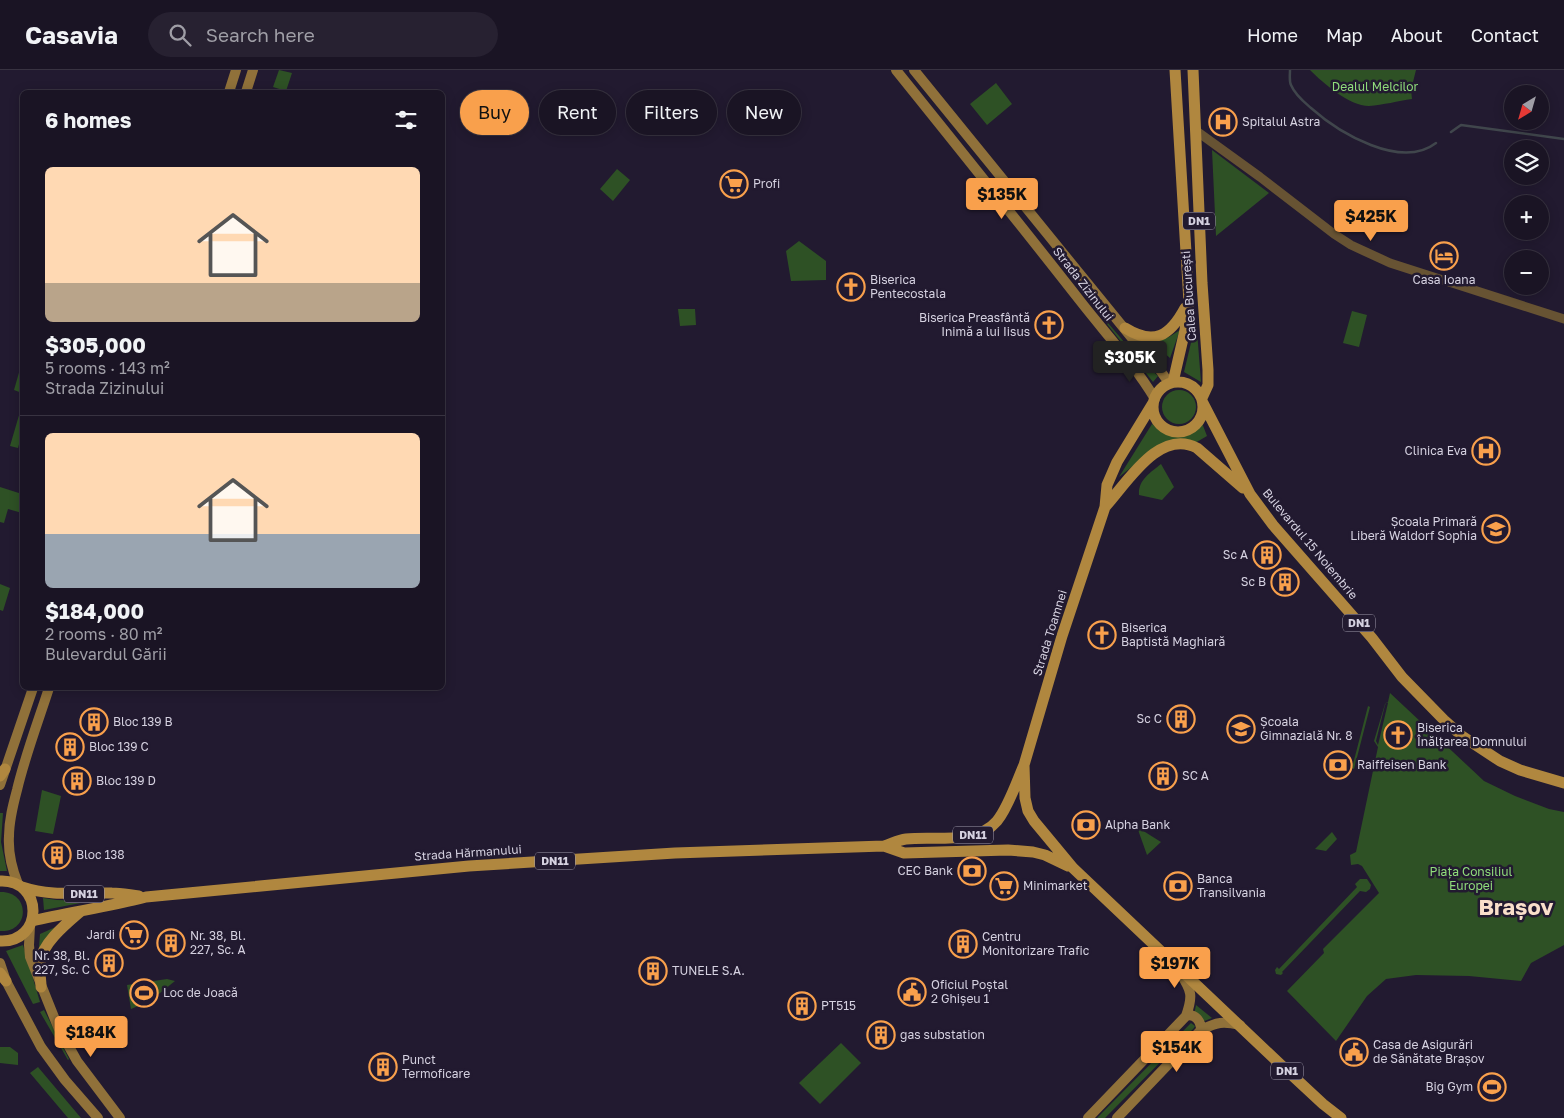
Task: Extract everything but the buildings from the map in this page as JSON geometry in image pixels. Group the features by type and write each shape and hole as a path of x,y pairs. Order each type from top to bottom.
{"main road":[{"path":"230,90 236,70"},
{"path":"247,90 252,70"},
{"name":"Strada Zizinului","path":"896,70 1012,213 1095,321 1125,356 1144,381 1154,401"},
{"name":"Strada Zizinului","path":"914,70 1136,343 1171,383"},
{"name":"Calea București","path":"1171,383 1185,330 1188,302 1175,70"},
{"name":"Calea București","path":"1193,70 1202,283 1208,370 1208,385 1202,401"},
{"path":"1125,328 1145,337 1163,334 1179,320 1188,302"},
{"path":"1154,401 1157,420 1170,430 1178,432 1186,430 1199,421 1202,413 1202,401 1194,388 1187,384 1171,383"},
{"name":"DN1","path":"1154,401 1160,389 1171,383"},
{"name":"Strada Toamnei","path":"1073,868 1034,822 1028,811 1025,798 1024,765 1062,636 1105,507 1107,485 1117,462 1154,401"},
{"name":"Bulevardul 15 Noiembrie","path":"1202,401 1250,494 1273,525 1372,638 1402,677 1462,736 1500,761 1520,770 1564,783"},
{"path":"1105,507 1123,484 1157,452 1181,442 1189,443 1197,448 1250,494"},
{"path":"0,785 2,772 32,690"},
{"path":"48,690 20,775 9,822 13,872 20,886 30,897 33,905 29,945 30,957 58,1027 96,1088 120,1118"},
{"name":"Strada Hărmanului","path":"31,924 82,910 115,905 146,897 489,865 675,853 884,846 904,839 980,834 998,820 1024,765"},
{"name":"Strada Hărmanului","path":"884,846 904,853 1008,850 1033,852 1045,855 1073,868"},
{"name":"DN1","path":"1073,868 1323,1104 1341,1118"},
{"name":"Strada Hărmanului","path":"0,881 12,882 38,892 62,895 112,893 146,897"},
{"path":"41,987 40,961 45,950 62,928 82,910"},
{"path":"0,941 15,939 26,932 31,924"},
{"path":"1088,1118 1186,1016 1192,995 1186,982 1172,962"},
{"path":"0,963 3,977 41,1047 98,1118"},
{"path":"1186,1016 1190,1015 1199,1020 1202,1030"},
{"path":"1117,1118 1202,1030 1219,1022 1240,1026"}],"street":[{"path":"1195,130 1351,246 1390,263 1564,319"}],"green space":[{"path":"279,70 292,73 286,90 273,87"},
{"name":"Dealul Melcilor","path":"1310,70 1416,70 1411,90 1412,99 1369,106 1361,105 1337,93"},
{"path":"996,83 1012,104 987,125 970,104"},
{"path":"1212,150 1269,193 1216,236"},
{"path":"617,169 630,180 613,201 600,189"},
{"path":"799,241 826,261 826,280 791,281 786,251"},
{"path":"678,309 695,309 696,325 680,326"},
{"path":"1352,311 1367,315 1359,347 1343,343"},
{"path":"1107,324 1137,357 1158,376 1153,382"},
{"path":"1195,326 1197,331 1201,382 1184,372"},
{"path":"1180,330 1170,358 1150,341 1169,337"},
{"path":"20,369 20,392 14,390"},
{"path":"1179,390 1186,391 1191,395 1195,400 1195,414 1191,419 1186,423 1179,424 1172,423 1167,419 1163,414 1162,407 1163,400 1167,395 1172,391"},
{"path":"20,412 20,440 18,448 10,446"},
{"path":"1202,423 1207,436 1195,443 1153,450 1119,477 1152,424 1166,433 1178,436 1189,433"},
{"path":"1161,464 1174,487 1162,500 1139,495 1140,485"},
{"path":"0,487 20,493 20,512 8,509 4,523 0,522"},
{"path":"0,584 10,588 3,611 0,610"},
{"name":"Piața Consiliul Europei","path":"1390,693 1484,781 1515,796 1549,809 1564,812 1564,945 1531,963 1521,981 1469,976 1416,975 1386,979 1367,996 1336,1041 1287,991 1324,953 1323,949 1379,893 1362,866 1358,864 1351,865 1350,855 1356,852 1378,747 1374,741 1386,703 1376,741 1378,745"},
{"path":"1368,706 1370,707 1354,769 1352,768"},
{"path":"42,790 61,796 53,834 35,831"},
{"path":"0,813 3,813 1,842 7,871 0,871"},
{"path":"1137,827 1161,842 1147,855"},
{"path":"1332,832 1337,839 1326,851 1315,849"},
{"path":"1360,879 1367,879 1371,885 1370,889 1366,892 1360,891 1281,975 1276,974 1275,970 1277,967 1279,969 1357,887 1355,884"},
{"path":"0,892 10,893 22,904 23,912 21,919 17,926 10,930 0,931"},
{"path":"43,898 57,900 91,901 44,910"},
{"path":"60,925 41,954 39,947 40,934"},
{"path":"23,945 40,1002 33,1004 6,951"},
{"name":"Loc de Joacă","path":"167,979 175,981 150,1001 131,1009 127,985"},
{"path":"1196,1005 1212,1018 1202,1022 1194,1015"},
{"path":"44,1010 69,1059 68,1060 40,1012"},
{"path":"1191,1023 1195,1026 1194,1028 1105,1118 1097,1118"},
{"path":"841,1043 861,1063 820,1104 799,1083"},
{"path":"0,1047 10,1047 18,1053 18,1065 0,1063"},
{"path":"38,1067 81,1118 68,1118 30,1073"}],"waterway":[{"path":"1290,70 1290,83 1300,98 1323,118 1354,137 1388,150 1406,152 1422,150 1436,143"},
{"path":"1451,132 1461,125 1564,139"}],"place":[{"name":"Spitalul Astra","path":"1223,122"},
{"name":"Profi","path":"734,184"},
{"name":"Casa Ioana","path":"1444,256"},
{"name":"Biserica Pentecostala","path":"851,287"},
{"name":"Biserica Preasfântă Inimă a lui Iisus","path":"1049,325"},
{"name":"Clinica Eva","path":"1486,451"},
{"name":"Școala Primară Liberă Waldorf Sophia","path":"1496,529"},
{"name":"Sc A","path":"1267,555"},
{"name":"Sc B","path":"1285,582"},
{"name":"Biserica Baptistă Maghiară","path":"1102,635"},
{"name":"Sc C","path":"1181,719"},
{"name":"Bloc 139 B","path":"94,722"},
{"name":"Școala Gimnazială Nr. 8","path":"1241,729"},
{"name":"Biserica Înălțarea Domnului","path":"1398,735"},
{"name":"Bloc 139 C","path":"70,747"},
{"name":"Raiffeisen Bank","path":"1338,765"},
{"name":"SC A","path":"1163,776"},
{"name":"Bloc 139 D","path":"77,781"},
{"name":"Alpha Bank","path":"1086,825"},
{"name":"Bloc 138","path":"57,855"},
{"name":"CEC Bank","path":"972,871"},
{"name":"Minimarket","path":"1004,886"},
{"name":"Banca Transilvania","path":"1178,886"},
{"name":"Jardi","path":"134,935"},
{"name":"Nr. 38, Bl. 227, Sc. A","path":"171,943"},
{"name":"Centru Monitorizare Trafic","path":"963,944"},
{"name":"Nr. 38, Bl. 227, Sc. C","path":"109,963"},
{"name":"TUNELE S.A.","path":"653,971"},
{"name":"Oficiul Poștal 2 Ghișeu 1","path":"912,992"},
{"name":"Loc de Joacă","path":"144,993"},
{"name":"PT515","path":"802,1006"},
{"name":"gas substation","path":"881,1035"},
{"name":"Casa de Asigurări de Sănătate Brașov","path":"1354,1052"},
{"name":"Punct Termoficare","path":"383,1067"},
{"name":"Big Gym","path":"1492,1087"}],"district":[{"name":"Brașov","path":"1516,907"}]}
